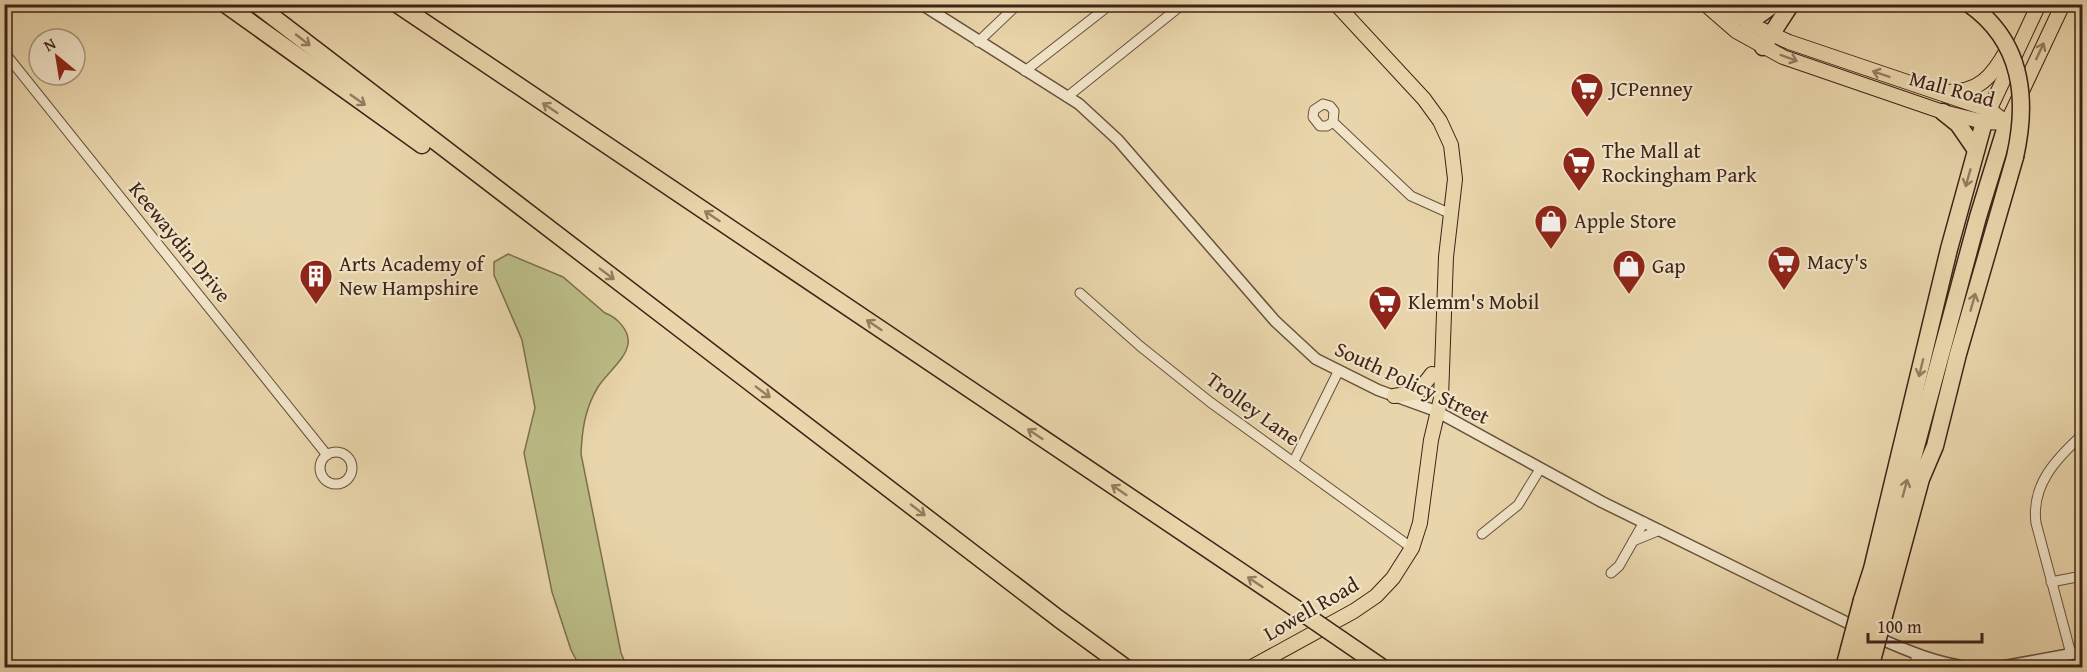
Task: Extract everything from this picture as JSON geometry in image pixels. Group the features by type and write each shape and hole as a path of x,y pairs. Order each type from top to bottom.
{"highway":[{"path":"225,4 574,249"},
{"path":"256,4 574,249 1126,668"},
{"path":"397,4 1383,668"},
{"path":"1736,16 1759,15 1774,4"},
{"path":"1767,41 1791,4"},
{"path":"1874,606 1935,446 1958,354 2015,157 2022,119 2019,75 2005,44 1989,22 1969,4"},
{"path":"1943,112 1959,124 1976,150"},
{"path":"1862,660 1976,150 1987,116"},
{"path":"1862,660 1874,606 1978,217 2007,123"},
{"path":"1921,479 1925,422"},
{"path":"1844,668 1862,660"}],"main road":[{"path":"1336,4 1424,99 1440,121 1450,145 1454,162 1446,257 1441,398 1436,411"},
{"name":"Mall Road","path":"1705,4 1736,31 1936,92 2007,123"},
{"name":"Mall Road","path":"1721,4 1767,41 1943,112 1987,116"},
{"path":"1987,116 2038,4"},
{"path":"2007,123 2062,4"},
{"path":"1936,92 1970,90 1987,81 2015,37 2026,28"},
{"path":"1436,411 1432,398 1432,374 1439,271 1446,257"},
{"path":"1394,396 1418,392 1432,374"},
{"name":"Lowell Road","path":"1250,668 1366,604 1393,578 1412,548 1420,523 1436,411"}],"street":[{"name":"South Policy Street","path":"921,4 1067,96 1112,134 1293,340 1338,372 1436,411 1540,469 1818,609 1916,654 1949,664 1975,668"},
{"path":"978,42 1018,4"},
{"path":"1025,71 1111,4"},
{"path":"1067,96 1183,4"},
{"name":"Keewaydin Drive","path":"4,52 327,455"},
{"path":"1333,122 1411,196 1451,214"},
{"name":"Trolley Lane","path":"1080,292 1140,346 1210,402 1412,548"},
{"path":"1294,461 1338,372"},
{"path":"2071,654 2036,523 2036,497 2048,472 2082,435"},
{"path":"1482,534 1518,505 1540,469"},
{"path":"1611,573 1619,566 1644,522"},
{"path":"1634,541 1660,530"},
{"path":"2051,582 2082,576"},
{"path":"1994,668 2082,652"},
{"path":"1916,654 1916,668"}],"green space":[{"path":"508,254 563,277 605,313 618,321 627,334 628,344 624,355 598,387 590,403 583,428 581,454 621,653 627,667 580,667 571,650 552,592 524,453 535,408 522,340 494,275 494,262"}],"place":[{"name":"JCPenney","path":"1587,118"},
{"name":"The Mall at Rockingham Park","path":"1579,192"},
{"name":"Apple Store","path":"1551,250"},
{"name":"Macy's","path":"1784,291"},
{"name":"Gap","path":"1629,295"},
{"name":"Arts Academy of New Hampshire","path":"316,305"},
{"name":"Klemm's Mobil","path":"1385,331"}]}
